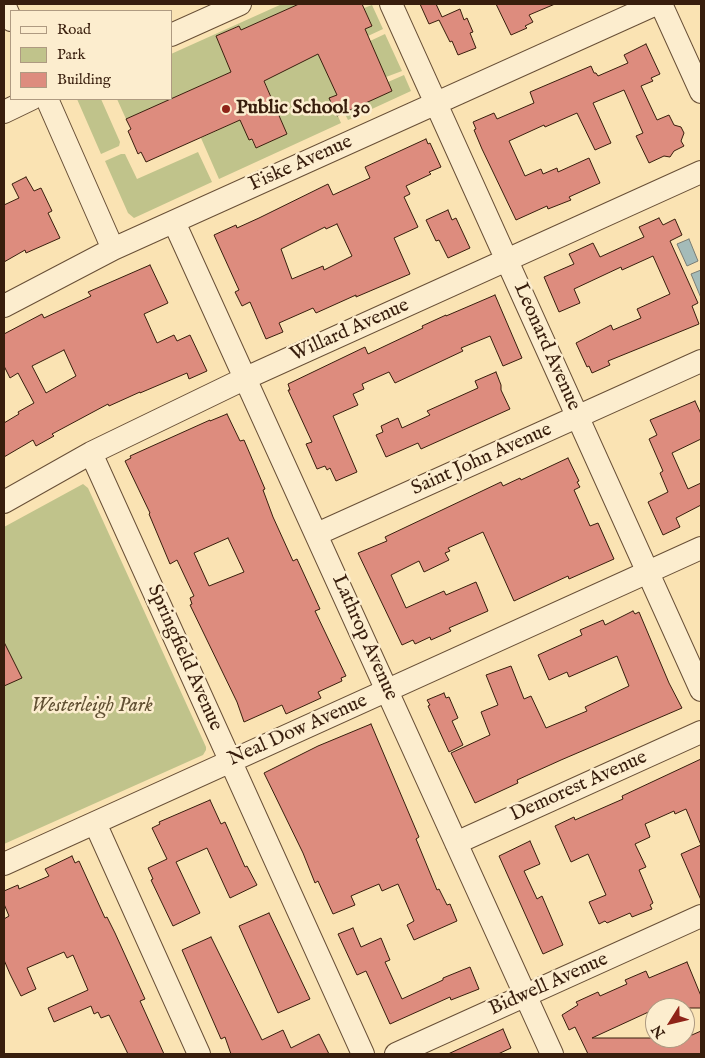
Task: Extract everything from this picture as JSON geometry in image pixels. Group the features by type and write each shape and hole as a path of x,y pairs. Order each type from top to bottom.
{"street":[{"path":"4,4 10,18"},
{"path":"172,35 240,4"},
{"name":"Leonard Avenue","path":"391,4 701,690"},
{"name":"Fiske Avenue","path":"4,306 113,248 656,4"},
{"path":"662,4 701,92"},
{"path":"4,112 29,100"},
{"path":"47,100 113,248"},
{"name":"Willard Avenue","path":"4,502 91,453 246,378 701,172"},
{"name":"Lathrop Avenue","path":"174,222 552,1054"},
{"name":"Saint John Avenue","path":"317,534 701,360"},
{"name":"Springfield Avenue","path":"91,453 363,1054"},
{"name":"Neal Dow Avenue","path":"4,864 701,548"},
{"name":"Demorest Avenue","path":"456,843 701,732"},
{"path":"95,823 199,1054"},
{"name":"Bidwell Avenue","path":"396,1054 701,916"}],"green space":[{"path":"282,4 299,4 241,30 238,26 216,36 226,60 242,86 226,74 172,99 172,54"},
{"path":"372,5 383,29 368,36 364,29 372,25 364,8"},
{"path":"385,34 402,71 386,77 370,41"},
{"path":"317,50 337,95 330,98 341,123 219,179 201,138 240,120 256,148 287,134 262,75 270,78 274,76 271,70"},
{"path":"404,75 411,91 348,120 344,112 392,91 388,82"},
{"path":"77,100 101,100 120,142 119,146 101,154"},
{"path":"117,100 169,100 126,119"},
{"path":"198,152 212,182 134,218 128,213 105,161 125,154 137,179"},
{"name":"Westerleigh Park","path":"83,484 88,488 206,750 203,755 4,844 4,527"}],"water":[{"path":"689,239 698,261 687,266 677,244"},
{"path":"701,270 701,298 691,274"}],"building":[{"path":"299,4 362,4 372,26 365,29 392,91 337,116 329,98 337,95 318,54 264,81 287,134 256,148 252,139 249,140 240,120 146,162 141,152 138,154 128,131 131,129 126,119 231,72 216,36 239,26 241,30"},
{"path":"420,4 436,4 442,17 460,9 464,20 467,18 473,32 470,33 476,48 458,55 439,20 429,24"},
{"path":"496,4 555,4 529,15 533,22 525,26 527,28 511,35"},
{"path":"646,44 660,74 651,78 653,81 641,86 657,120 669,115 674,125 681,127 684,133 681,141 684,146 674,151 670,157 664,156 649,163 636,136 643,133 624,90 593,103 611,143 595,150 577,113 509,141 525,176 541,169 543,174 557,168 558,172 589,158 600,183 569,197 571,200 548,209 547,206 516,220 482,149 474,130 476,129 473,122 494,113 497,119 534,103 530,92 591,66 594,73 598,76 628,63 624,55"},
{"path":"426,139 428,144 430,143 441,167 406,186 410,194 404,197 418,227 394,238 410,274 316,313 313,308 279,323 283,332 266,339 250,302 242,306 235,292 239,290 214,235 236,225 237,228 328,184 333,195 370,178 365,167","holes":["337,224 352,256 324,270 323,266 292,279 281,249 325,227 326,229"]},
{"path":"26,177 34,191 41,188 52,211 48,213 60,238 26,253 25,250 4,262 4,205 19,198 12,184"},
{"path":"448,210 452,220 456,218 470,248 448,258 439,240 436,241 426,220"},
{"path":"659,218 663,225 675,219 682,235 670,241 698,303 692,306 699,324 608,361 610,365 592,373 589,366 587,367 576,343 611,325 613,330 641,318 637,309 670,294 653,256 622,270 621,267 574,289 580,303 559,312 544,277 574,264 569,254 593,243 600,257 644,237 639,227"},
{"path":"150,265 168,303 144,314 157,343 174,335 177,341 190,335 207,371 189,379 187,373 109,406 108,404 52,434 54,436 36,446 33,440 4,457 4,423 34,403 18,373 10,378 4,366 4,334 42,314 44,318 91,296 88,292","holes":["64,350 76,376 46,393 32,366"]},
{"path":"495,295 522,358 503,366 490,336 461,348 463,351 395,383 389,372 362,384 364,389 353,394 358,405 333,416 357,472 336,481 330,468 327,470 325,466 317,469 306,444 312,442 288,390 290,390 288,384 365,347 368,354 423,328 422,326"},
{"path":"496,372 501,390 510,409 421,449 418,443 386,457 376,435 383,432 381,426 398,418 402,428 430,415 427,411 478,388 475,381"},
{"path":"695,401 701,414 701,439 672,453 688,489 701,483 701,505 676,518 680,527 663,535 648,502 668,492 660,473 663,471 649,439 657,435 650,420"},
{"path":"227,414 240,441 244,440 265,489 263,490 273,517 293,561 297,559 320,609 315,611 346,676 341,678 342,681 318,692 321,698 286,714 282,705 244,722 237,702 190,605 192,604 190,598 194,596 177,560 170,564 150,513 125,461 131,458 130,456","holes":["228,538 244,572 209,586 194,553"]},
{"path":"568,458 579,481 577,482 580,487 574,490 590,526 598,523 614,559 569,579 568,576 514,601 483,532 448,548 450,551 445,553 449,560 424,572 419,561 391,575 406,608 444,591 446,595 476,582 488,611 449,628 451,631 431,640 430,637 415,644 413,640 402,645 358,553 387,541 385,537 501,482 503,486 520,478 521,480"},
{"path":"633,611 635,614 639,612 669,683 682,708 517,780 518,783 475,803 451,753 490,735 481,712 498,705 486,675 511,666 524,699 531,696 546,728 587,711 585,707 629,686 617,656 569,677 567,672 549,680 538,655 582,635 580,630 603,620 605,625"},
{"path":"4,642 22,678 4,686"},
{"path":"444,693 446,698 449,697 458,718 452,721 463,745 449,752 427,700"},
{"path":"371,724 419,837 416,839 437,890 439,889 447,905 450,904 457,921 414,940 407,925 414,921 398,884 382,891 379,884 351,896 355,905 333,914 318,881 315,883 303,853 264,773 318,746"},
{"path":"701,759 701,845 686,809 675,814 674,811 645,824 650,837 635,844 646,867 639,870 653,903 650,905 652,909 632,917 630,913 607,923 605,921 599,924 589,902 606,895 588,854 571,862 555,826 574,817 575,820 623,799 622,796"},
{"path":"210,800 221,824 225,822 245,867 247,866 257,885 230,898 207,848 176,862 200,913 173,926 151,880 153,879 148,868 167,859 152,828 160,824 159,822"},
{"path":"530,841 540,864 524,871 537,899 542,896 563,945 543,954 499,856"},
{"path":"701,845 701,900 681,854"},
{"path":"72,856 75,863 79,861 105,918 107,917 115,933 145,999 140,1001 164,1054 128,1054 109,1015 101,1018 98,1012 94,1014 91,1006 54,1022 48,1008 88,990 73,955 67,958 64,952 27,968 36,989 21,996 10,974 4,960 4,919 9,916 4,904 4,891 18,885 19,889 49,876 45,869"},
{"path":"269,913 310,999 278,1013 239,926"},
{"path":"353,928 361,947 381,938 390,960 385,962 402,999 443,980 443,978 470,967 479,989 451,1000 450,997 390,1024 366,971 357,975 338,934"},
{"path":"211,937 262,1040 283,1030 291,1048 319,1034 329,1054 231,1054 225,1037 221,1039 182,950"},
{"path":"687,962 701,996 701,1008 695,1008 695,998 645,998 645,1014 592,1038 645,1038 645,1048 695,1048 695,1034 701,1031 701,1054 588,1054 575,1027 569,1030 562,1015 578,1005 576,1002 598,992 600,996 627,984 625,980 646,971 649,978"},
{"path":"503,1029 511,1048 498,1054 448,1054"}],"place":[{"name":"Public School 30","path":"226,109"}]}
